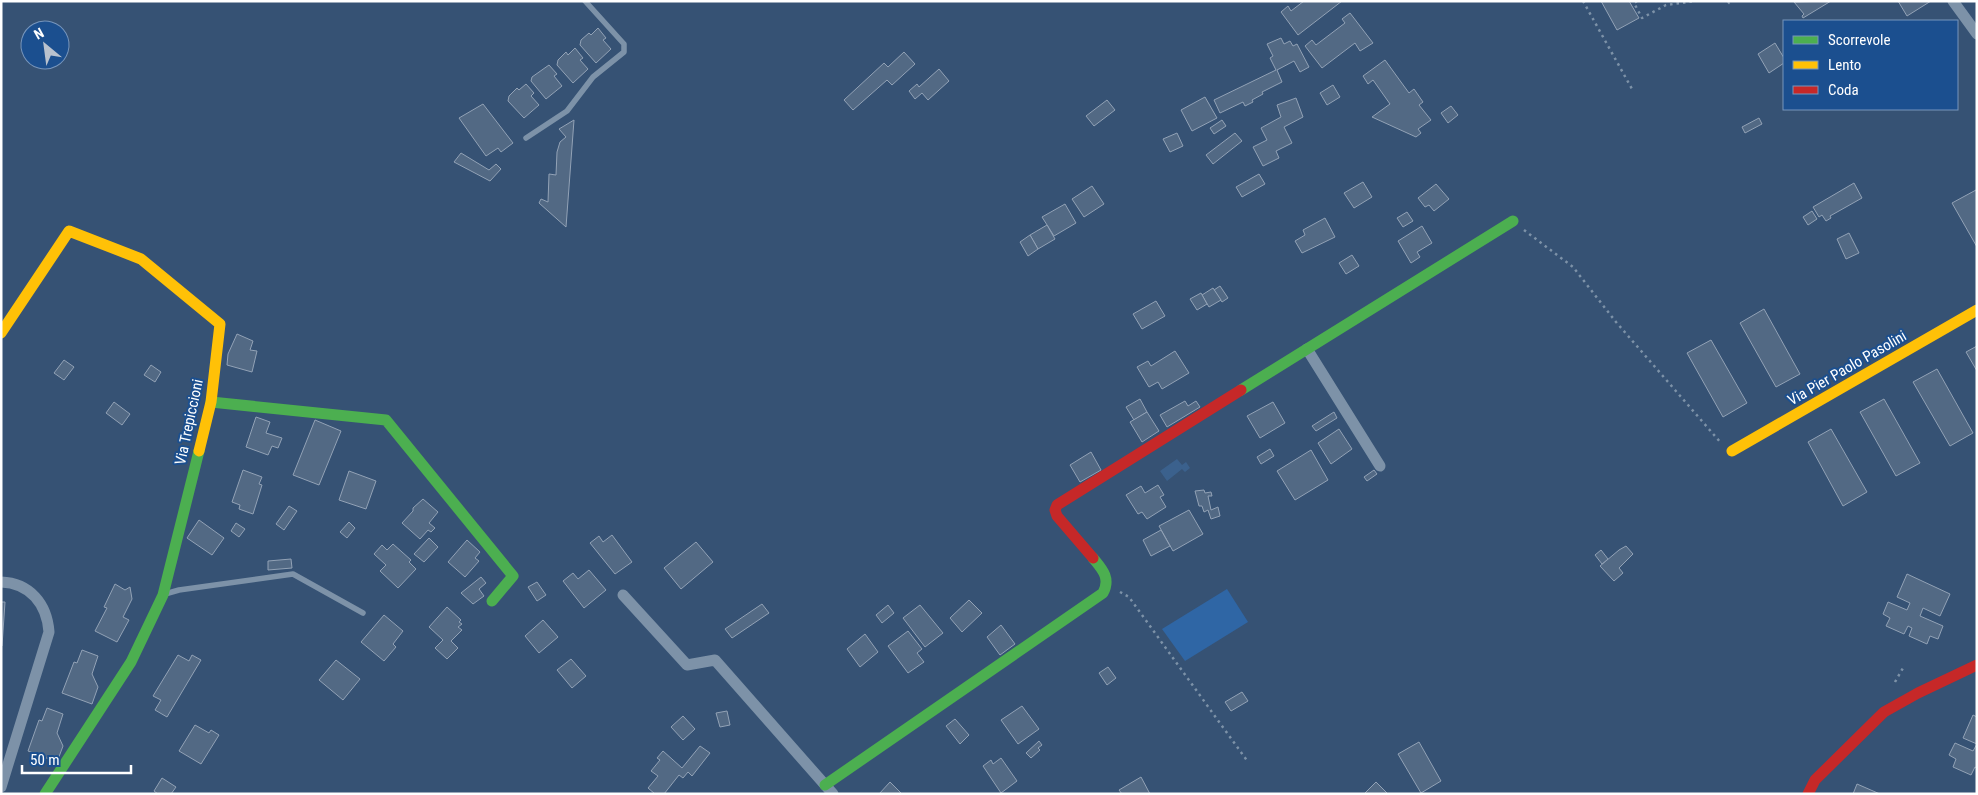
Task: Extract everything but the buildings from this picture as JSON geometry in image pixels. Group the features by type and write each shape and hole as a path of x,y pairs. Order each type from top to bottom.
{"street":[{"path":"1953,1 1977,34"},
{"path":"624,595 686,664 715,660 829,789 1103,593 1108,586 1103,570 1056,516 1055,510 1057,505 1513,221"},
{"name":"Via Trepiccioni","path":"3,328 69,231 141,259 220,324 211,402 163,595 131,662 45,794"},
{"name":"Via Pier Paolo Pasolini","path":"1732,451 1977,310"},
{"path":"1307,349 1380,466"},
{"path":"211,402 386,420 513,576 492,601"},
{"path":"1,582 14,583 27,588 38,600 48,620 49,632 1,787"},
{"path":"1808,794 1815,780 1884,712 1977,665"}],"lane":[{"path":"526,138 567,111 593,77 624,52 624,44 585,1"},
{"path":"163,595 179,590 293,574 363,613"}],"path":[{"path":"1582,1 1632,90"},
{"path":"1637,1 1634,3 1642,18 1666,5 1696,1"},
{"path":"1664,1 1666,5"},
{"path":"1513,221 1573,267 1622,330 1729,453 1732,451"},
{"path":"1108,586 1129,597 1248,762"},
{"path":"1895,682 1904,668"}],"shaded area":[{"path":"1177,459 1182,465 1186,462 1190,468 1185,472 1182,469 1167,481 1160,471"},
{"path":"1227,589 1248,622 1185,661 1162,629"}],"traffic: fast":[{"path":"1241,390 1513,221"},
{"path":"211,402 386,420 513,576 492,601"},
{"path":"45,794 131,662 163,595 199,451"},
{"path":"825,785 1103,593 1106,578 1093,558"}],"traffic: slow":[{"path":"1,333 69,231 141,259 220,324 211,402 199,451"},
{"path":"1732,451 1977,310"}],"traffic: jam":[{"path":"1093,558 1057,516 1055,510 1057,505 1241,390"},
{"path":"1808,794 1815,780 1884,712 1918,693 1977,665"}]}
